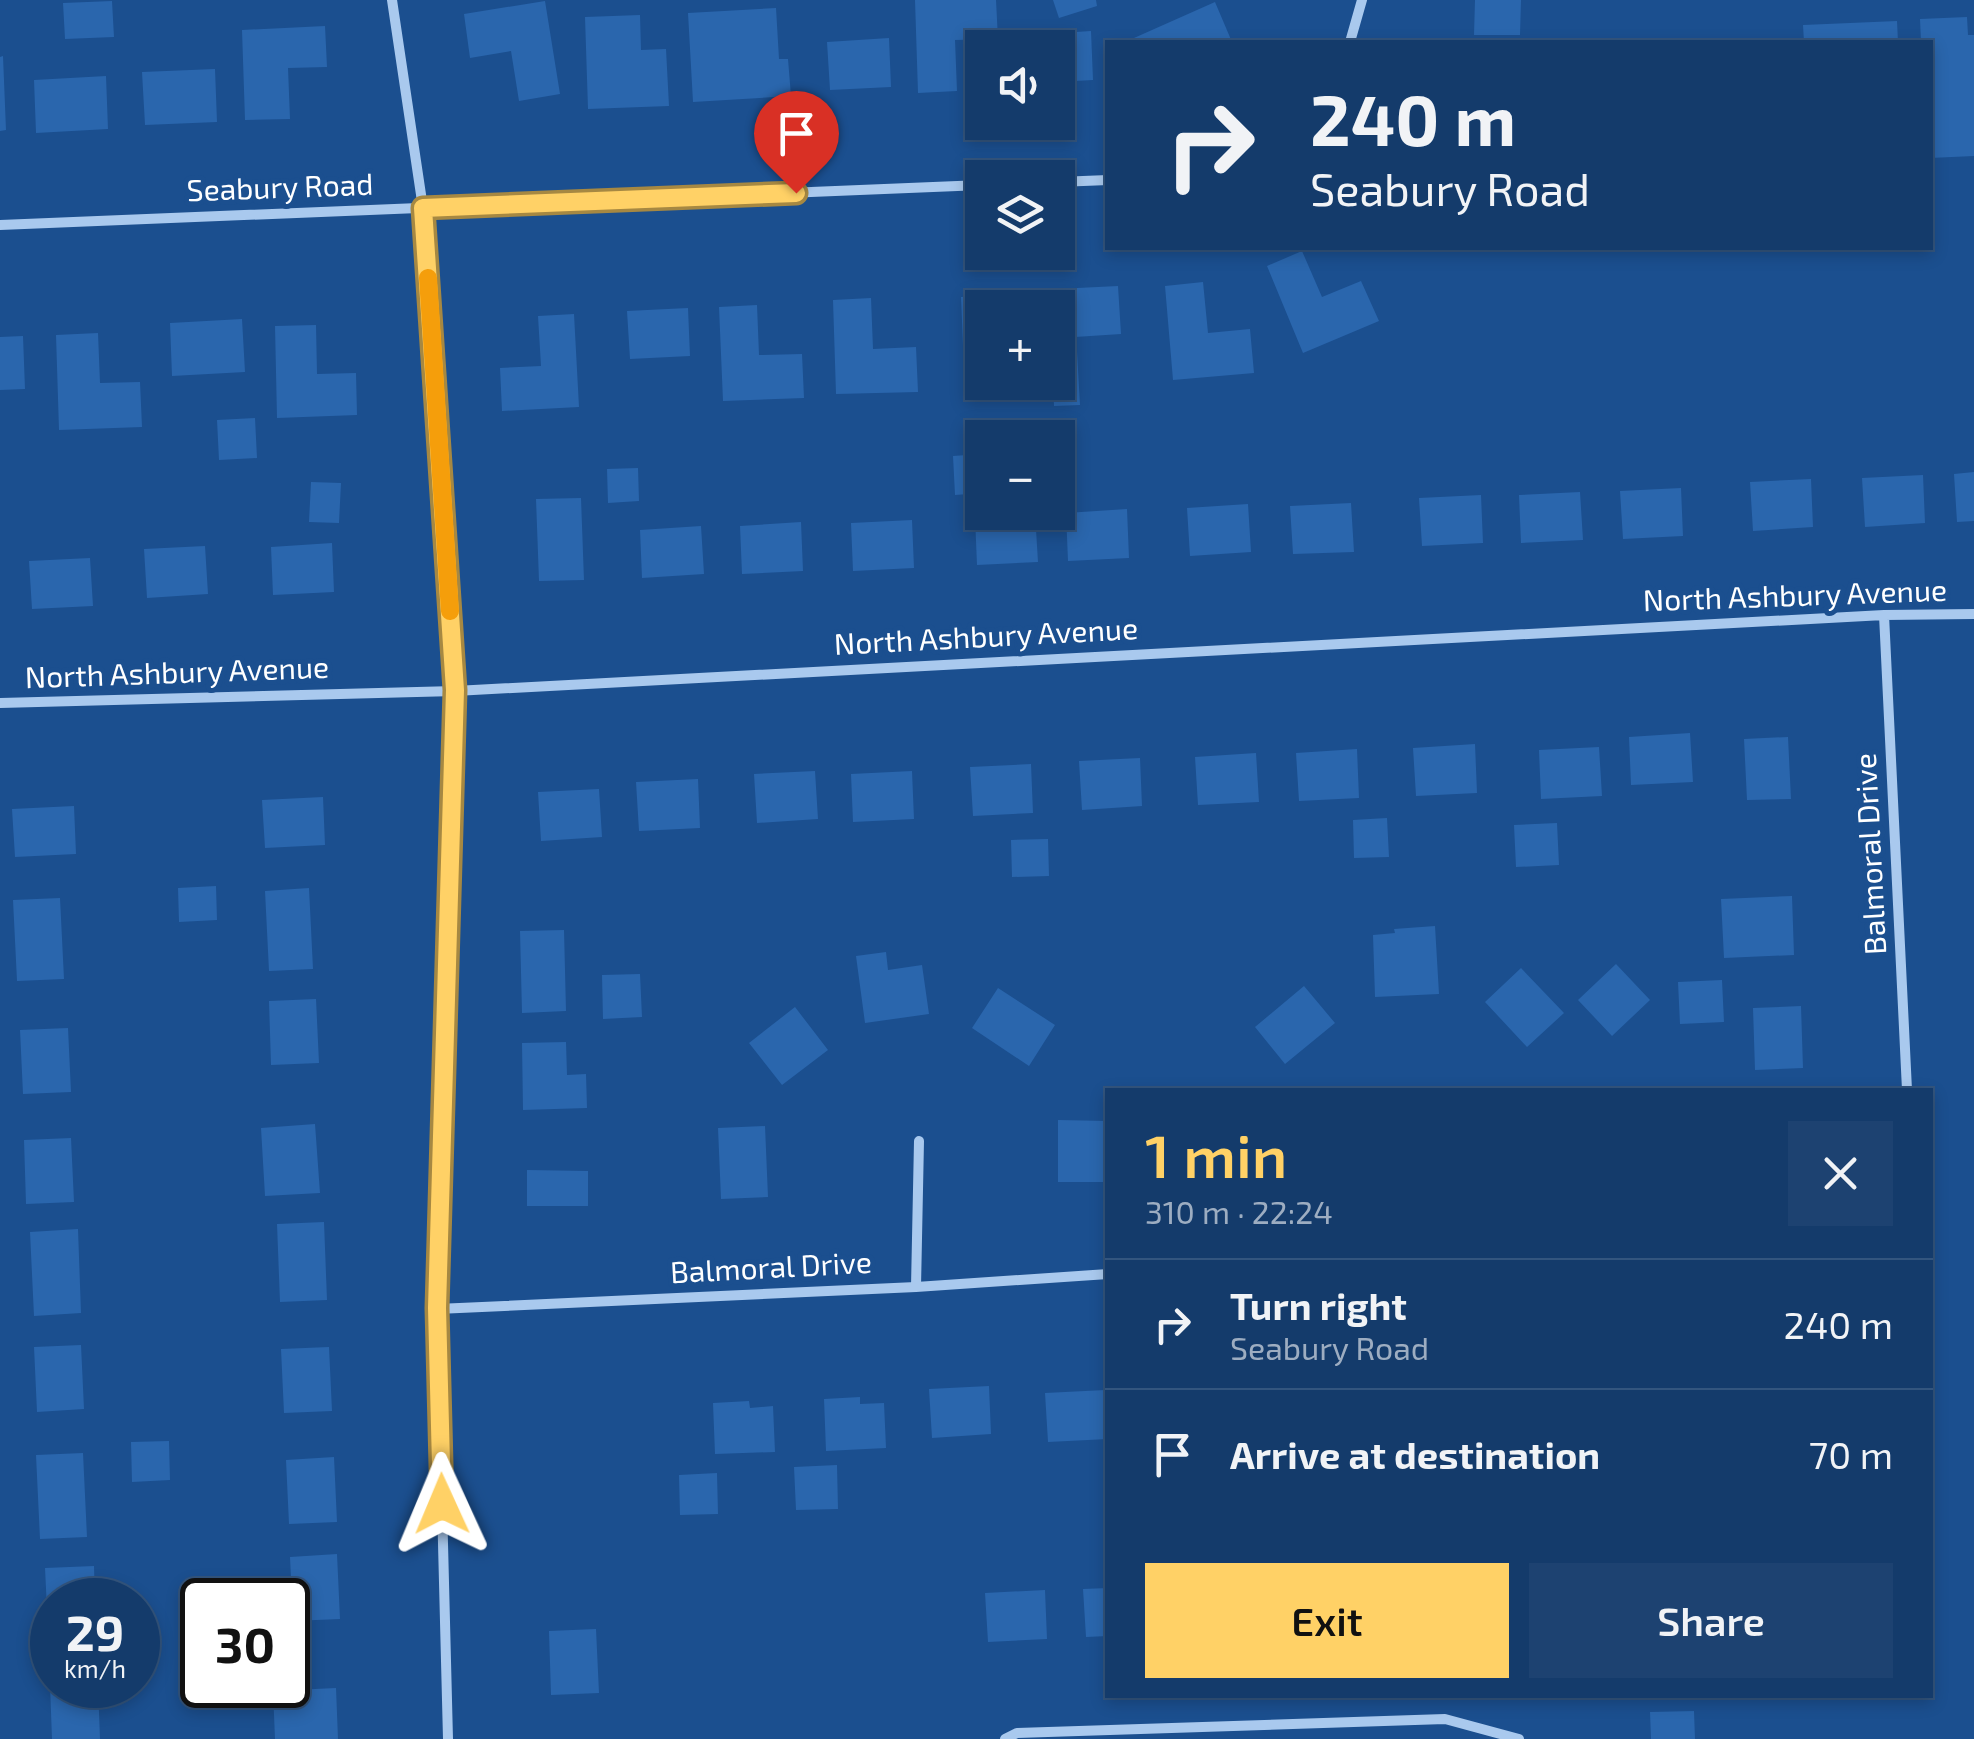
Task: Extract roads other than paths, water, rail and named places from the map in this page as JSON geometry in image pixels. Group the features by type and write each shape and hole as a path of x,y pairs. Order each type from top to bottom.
{"street":[{"path":"392,0 423,208 455,690 437,1308 448,1739"},
{"path":"1351,40 1362,0"},
{"path":"1075,181 1105,180"},
{"name":"Seabury Road","path":"0,225 965,186"},
{"name":"North Ashbury Avenue","path":"0,704 455,690 1884,615 1974,614"},
{"name":"Balmoral Drive","path":"1884,615 1907,1088"},
{"path":"916,1287 919,1140"},
{"name":"Balmoral Drive","path":"437,1308 916,1287 1105,1274"},
{"path":"1005,1739 1017,1733 1445,1719 1519,1739"}]}
